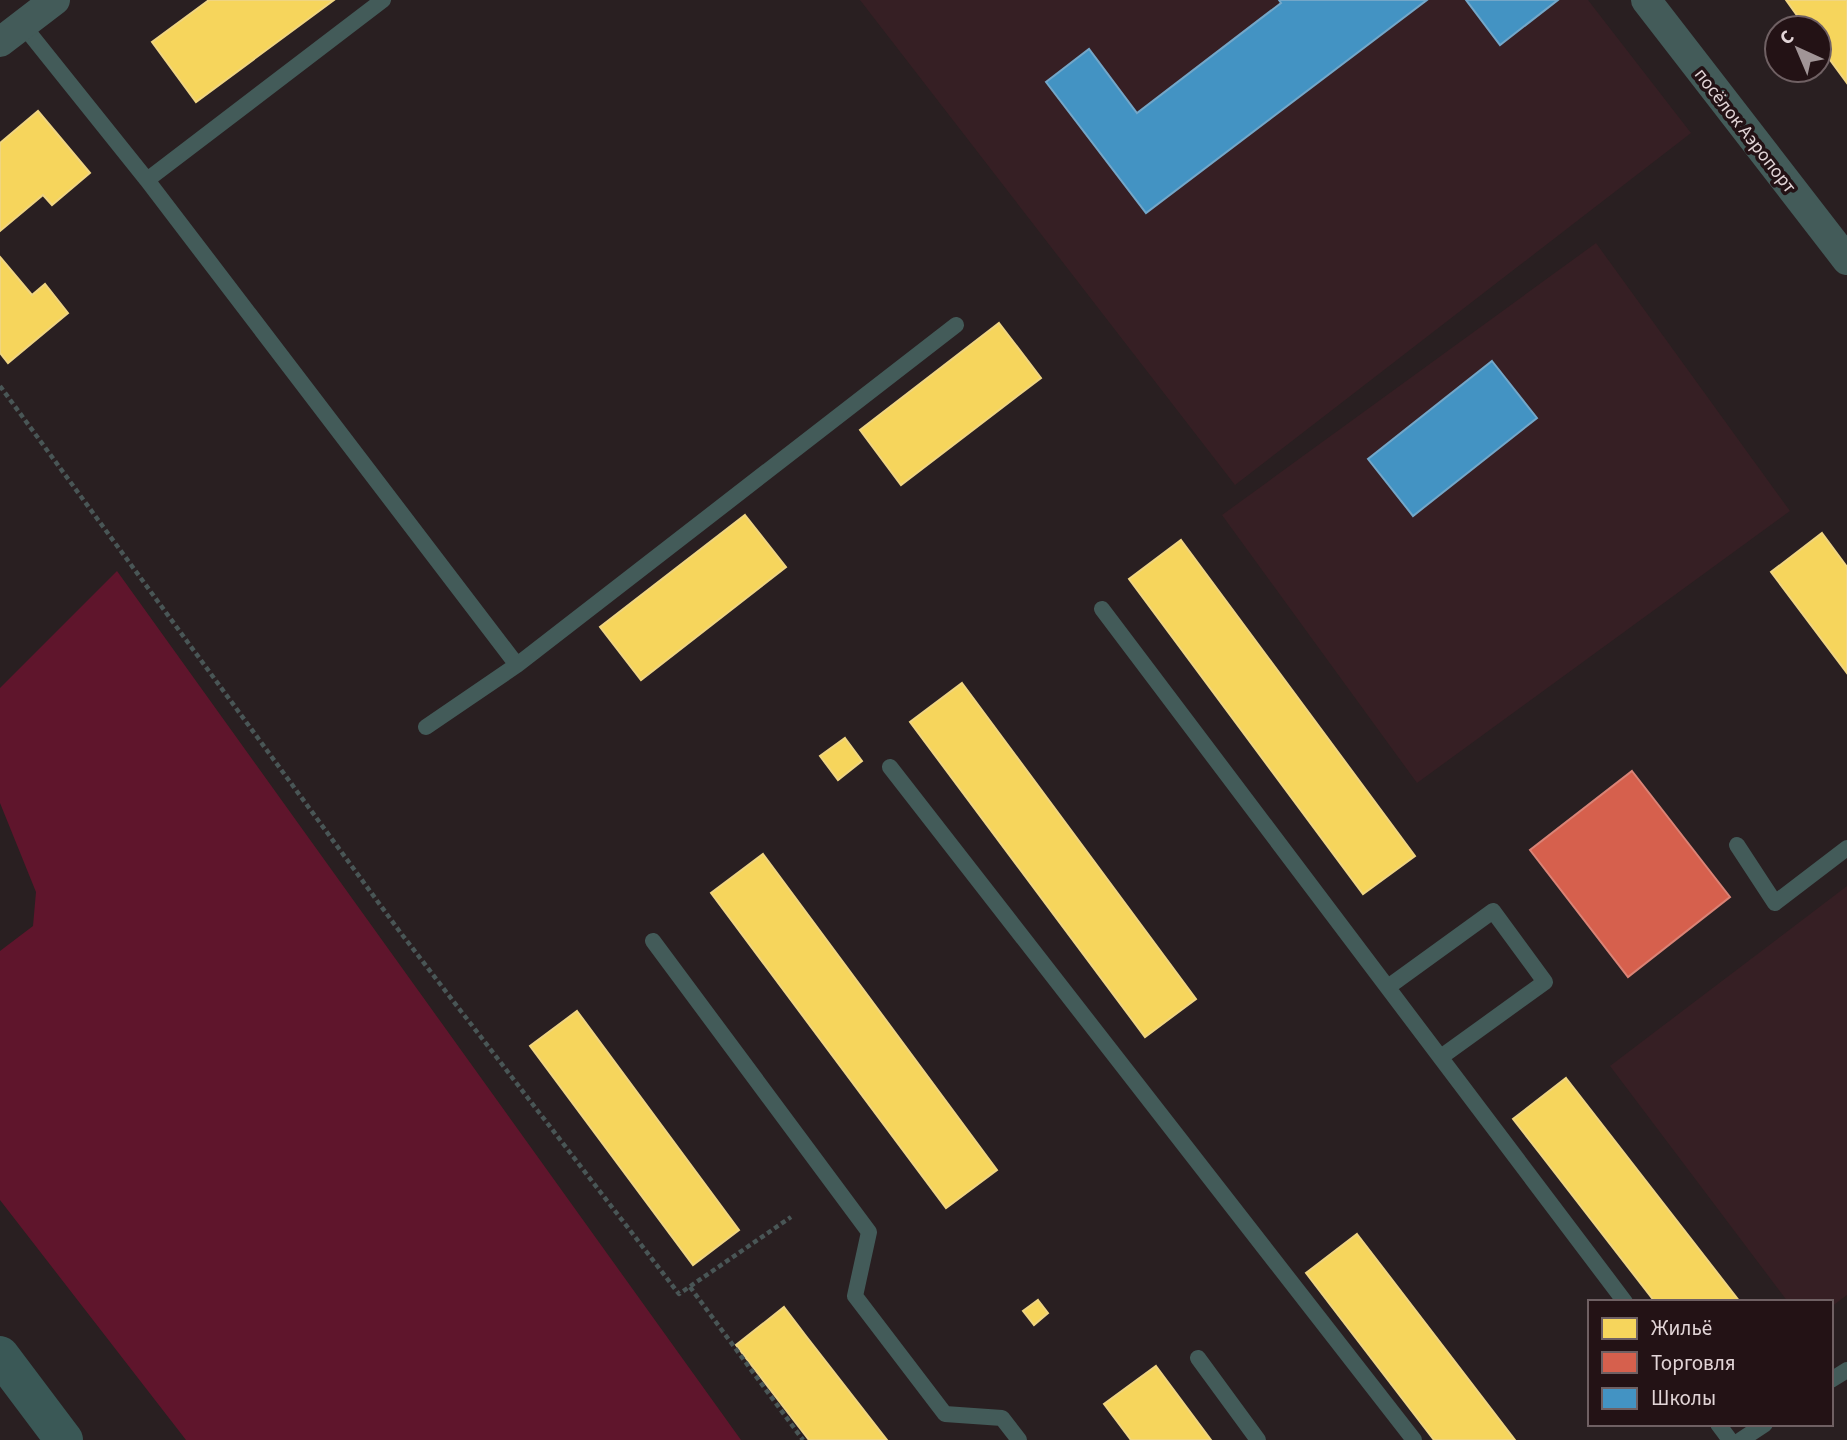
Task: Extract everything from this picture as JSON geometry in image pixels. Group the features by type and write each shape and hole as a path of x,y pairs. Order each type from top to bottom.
{"main road":[{"path":"0,1354 64,1440"}],"street":[{"path":"11,33 55,0"},
{"name":"посёлок Аэропорт","path":"1646,0 1847,260"}],"lane":[{"path":"147,180 383,0"},
{"path":"11,33 147,180 517,665"},
{"path":"426,727 517,665 956,325"},
{"path":"1102,609 1623,1300"},
{"path":"890,767 1414,1440"},
{"path":"1737,845 1775,903 1847,848"},
{"path":"1388,987 1493,911 1545,982 1441,1057"},
{"path":"653,941 869,1232 855,1296 945,1414 1002,1418 1018,1440"},
{"path":"1198,1358 1258,1440"},
{"path":"1741,1440 1762,1426"}],"path":[{"path":"0,386 400,932 678,1294 791,1217"},
{"path":"690,1287 803,1440"}],"shaded area":[{"path":"860,0 1588,0 1691,133 1235,485"},
{"path":"1596,243 1790,511 1417,783 1222,515"},
{"path":"117,571 741,1440 186,1440 0,1200 0,951 33,926 36,892 0,803 0,688"},
{"path":"1847,886 1847,1295 1833,1306 1833,1300 1786,1300 1610,1066"}],"building: Жильё":[{"path":"209,0 334,0 196,102 152,42"},
{"path":"1786,0 1847,0 1847,83 1833,64 1833,14 1796,14"},
{"path":"38,111 90,173 52,205 43,195 0,231 0,143"},
{"path":"0,257 32,295 45,284 68,313 8,363 0,353"},
{"path":"999,323 1041,378 901,485 860,430"},
{"path":"745,515 786,567 641,680 600,627"},
{"path":"1822,533 1847,567 1847,673 1771,572"},
{"path":"1181,540 1415,856 1363,894 1129,579"},
{"path":"962,683 1196,999 1145,1037 910,722"},
{"path":"845,738 862,761 838,780 820,756"},
{"path":"763,854 997,1170 946,1208 711,893"},
{"path":"577,1011 739,1230 693,1265 530,1046"},
{"path":"1566,1078 1738,1300 1653,1300 1513,1119"},
{"path":"1357,1234 1515,1440 1434,1440 1335,1311 1306,1273"},
{"path":"1038,1300 1048,1313 1034,1325 1023,1311"},
{"path":"784,1307 887,1440 809,1440 736,1345"},
{"path":"1156,1366 1211,1440 1131,1440 1104,1404"}],"building: Торговля":[{"path":"1632,771 1730,897 1628,977 1530,850"}],"building: Школы":[{"path":"1279,0 1427,0 1146,213 1046,82 1089,49 1137,113 1281,3"},
{"path":"1466,0 1558,0 1500,45"},
{"path":"1492,361 1537,418 1413,516 1368,459"}]}
